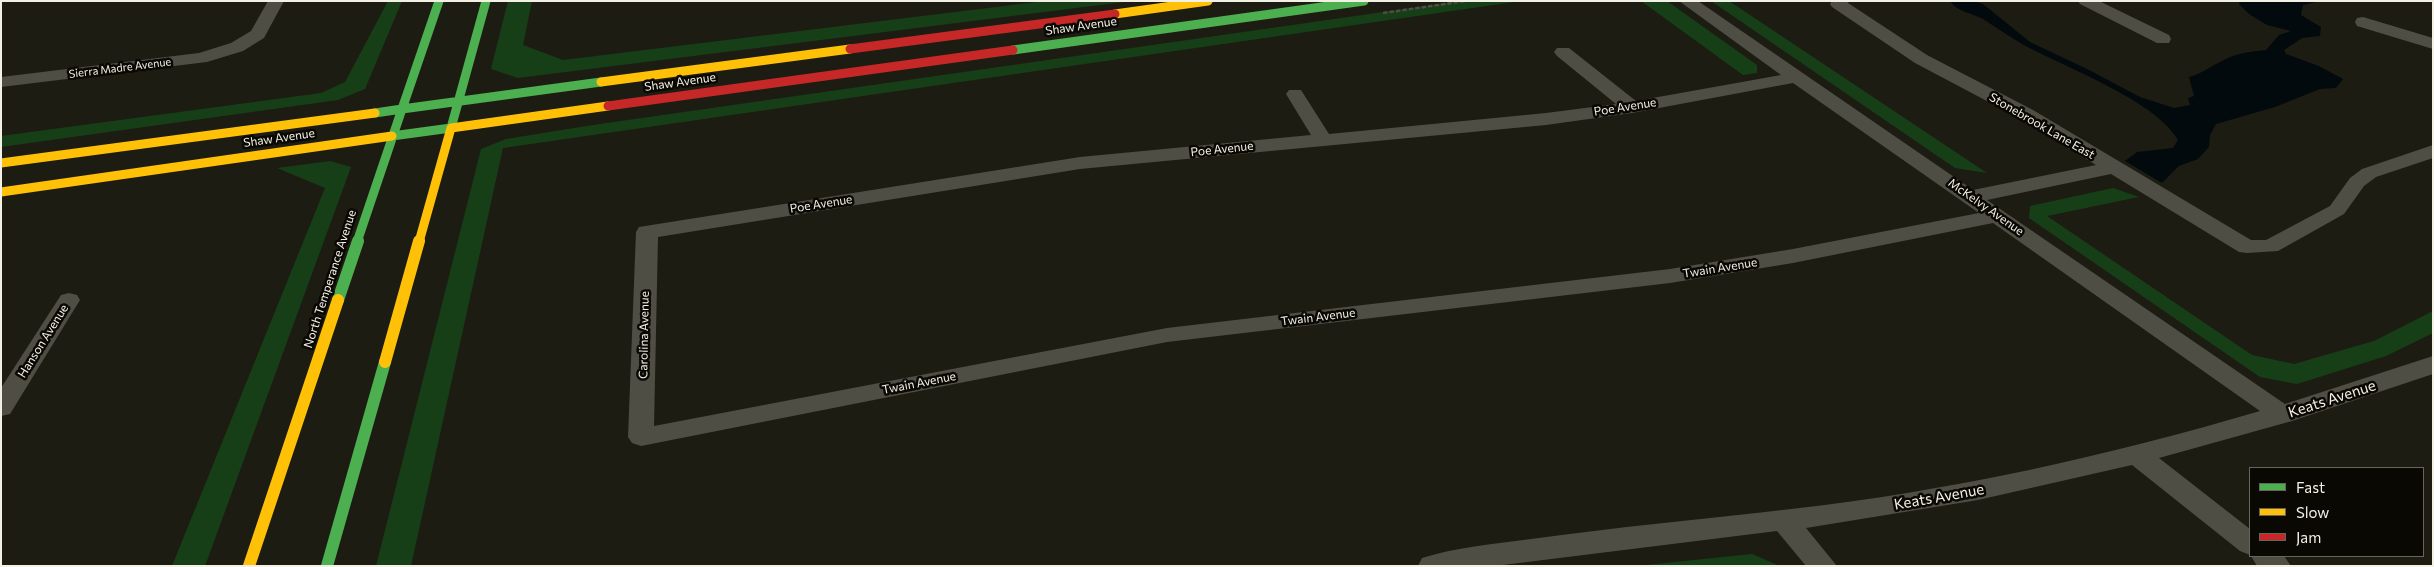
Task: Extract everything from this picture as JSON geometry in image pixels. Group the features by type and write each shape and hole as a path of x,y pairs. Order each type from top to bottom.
{"main road":[{"name":"North Temperance Avenue","path":"249,566 392,136 440,1"},
{"path":"327,566 486,1"},
{"name":"Shaw Avenue","path":"1,163 1208,1"},
{"name":"Shaw Avenue","path":"1,192 1364,1"}],"street":[{"name":"Sierra Madre Avenue","path":"1,82 201,58 238,47 258,34 276,1"},
{"name":"McKelvy Avenue","path":"1687,1 2284,415"},
{"path":"2086,1 2163,39"},
{"name":"Stonebrook Lane East","path":"1839,3 1920,59 2026,114 2247,247 2270,246 2337,210 2357,182 2369,173 2433,151"},
{"path":"2363,22 2433,44"},
{"path":"1563,52 1632,107"},
{"name":"Poe Avenue","path":"646,232 1080,163 1546,119 1632,107 1798,77"},
{"path":"1295,94 1322,139"},
{"path":"1970,196 2114,167"},
{"name":"Twain Avenue","path":"642,437 1167,335 1670,276 1793,256 1998,216"},
{"name":"Carolina Avenue","path":"642,437 646,232"},
{"name":"Hanson Avenue","path":"1,408 69,300"},
{"name":"Keats Avenue","path":"1432,566 1599,539 1782,520 1914,502 2039,478 2284,415 2418,371 2433,364"},
{"path":"2136,454 2249,543"},
{"path":"1782,520 1823,566"},
{"path":"2266,557 2277,566"}],"green space":[{"path":"388,1 402,1 365,89 338,100 1,147 1,136 321,93 345,82"},
{"path":"508,1 532,1 523,45 563,60 1045,1 1132,1 518,78 491,69"},
{"path":"1460,1 1521,1 503,148 411,566 376,566 481,149 506,139 593,125"},
{"path":"1641,1 1667,1 1757,65 1757,73 1743,75"},
{"path":"1711,1 1729,1 1987,173 1955,168"},
{"path":"330,161 351,167 205,566 172,566 325,188 277,168"},
{"path":"2113,188 2139,197 2047,216 2252,355 2294,364 2374,341 2433,311 2433,333 2386,356 2297,384 2260,377 2029,218 2030,206"},
{"path":"1752,554 1780,566 1643,566 1646,565"}],"shaded area":[{"path":"1950,1 1974,1 1983,4 2030,42 2140,97 2174,108 2190,105 2188,98 2194,96 2189,77 2233,56 2266,50 2279,35 2291,31 2267,25 2249,14 2239,4 2240,1 2320,1 2303,5 2301,15 2321,27 2320,36 2302,38 2284,50 2286,54 2319,66 2343,79 2336,88 2320,89 2275,107 2216,124 2210,135 2209,147 2198,159 2179,166 2162,183 2125,161 2137,152 2173,148 2178,140 2166,125 2150,111 2130,98 2022,44 1983,19 1957,8"}],"traffic: fast":[{"path":"375,113 402,109 439,1"},
{"path":"392,136 451,128 486,1"},
{"path":"1013,50 1364,1"},
{"path":"338,300 402,109 601,82"},
{"path":"327,566 385,362"}],"traffic: slow":[{"path":"1115,14 1208,1"},
{"path":"601,82 850,49"},
{"path":"385,362 451,128 608,106"},
{"path":"1,163 375,113"},
{"path":"1,192 392,136"},
{"path":"249,566 338,300"}],"traffic: jam":[{"path":"850,49 1115,14"},
{"path":"608,106 1013,50"}]}
